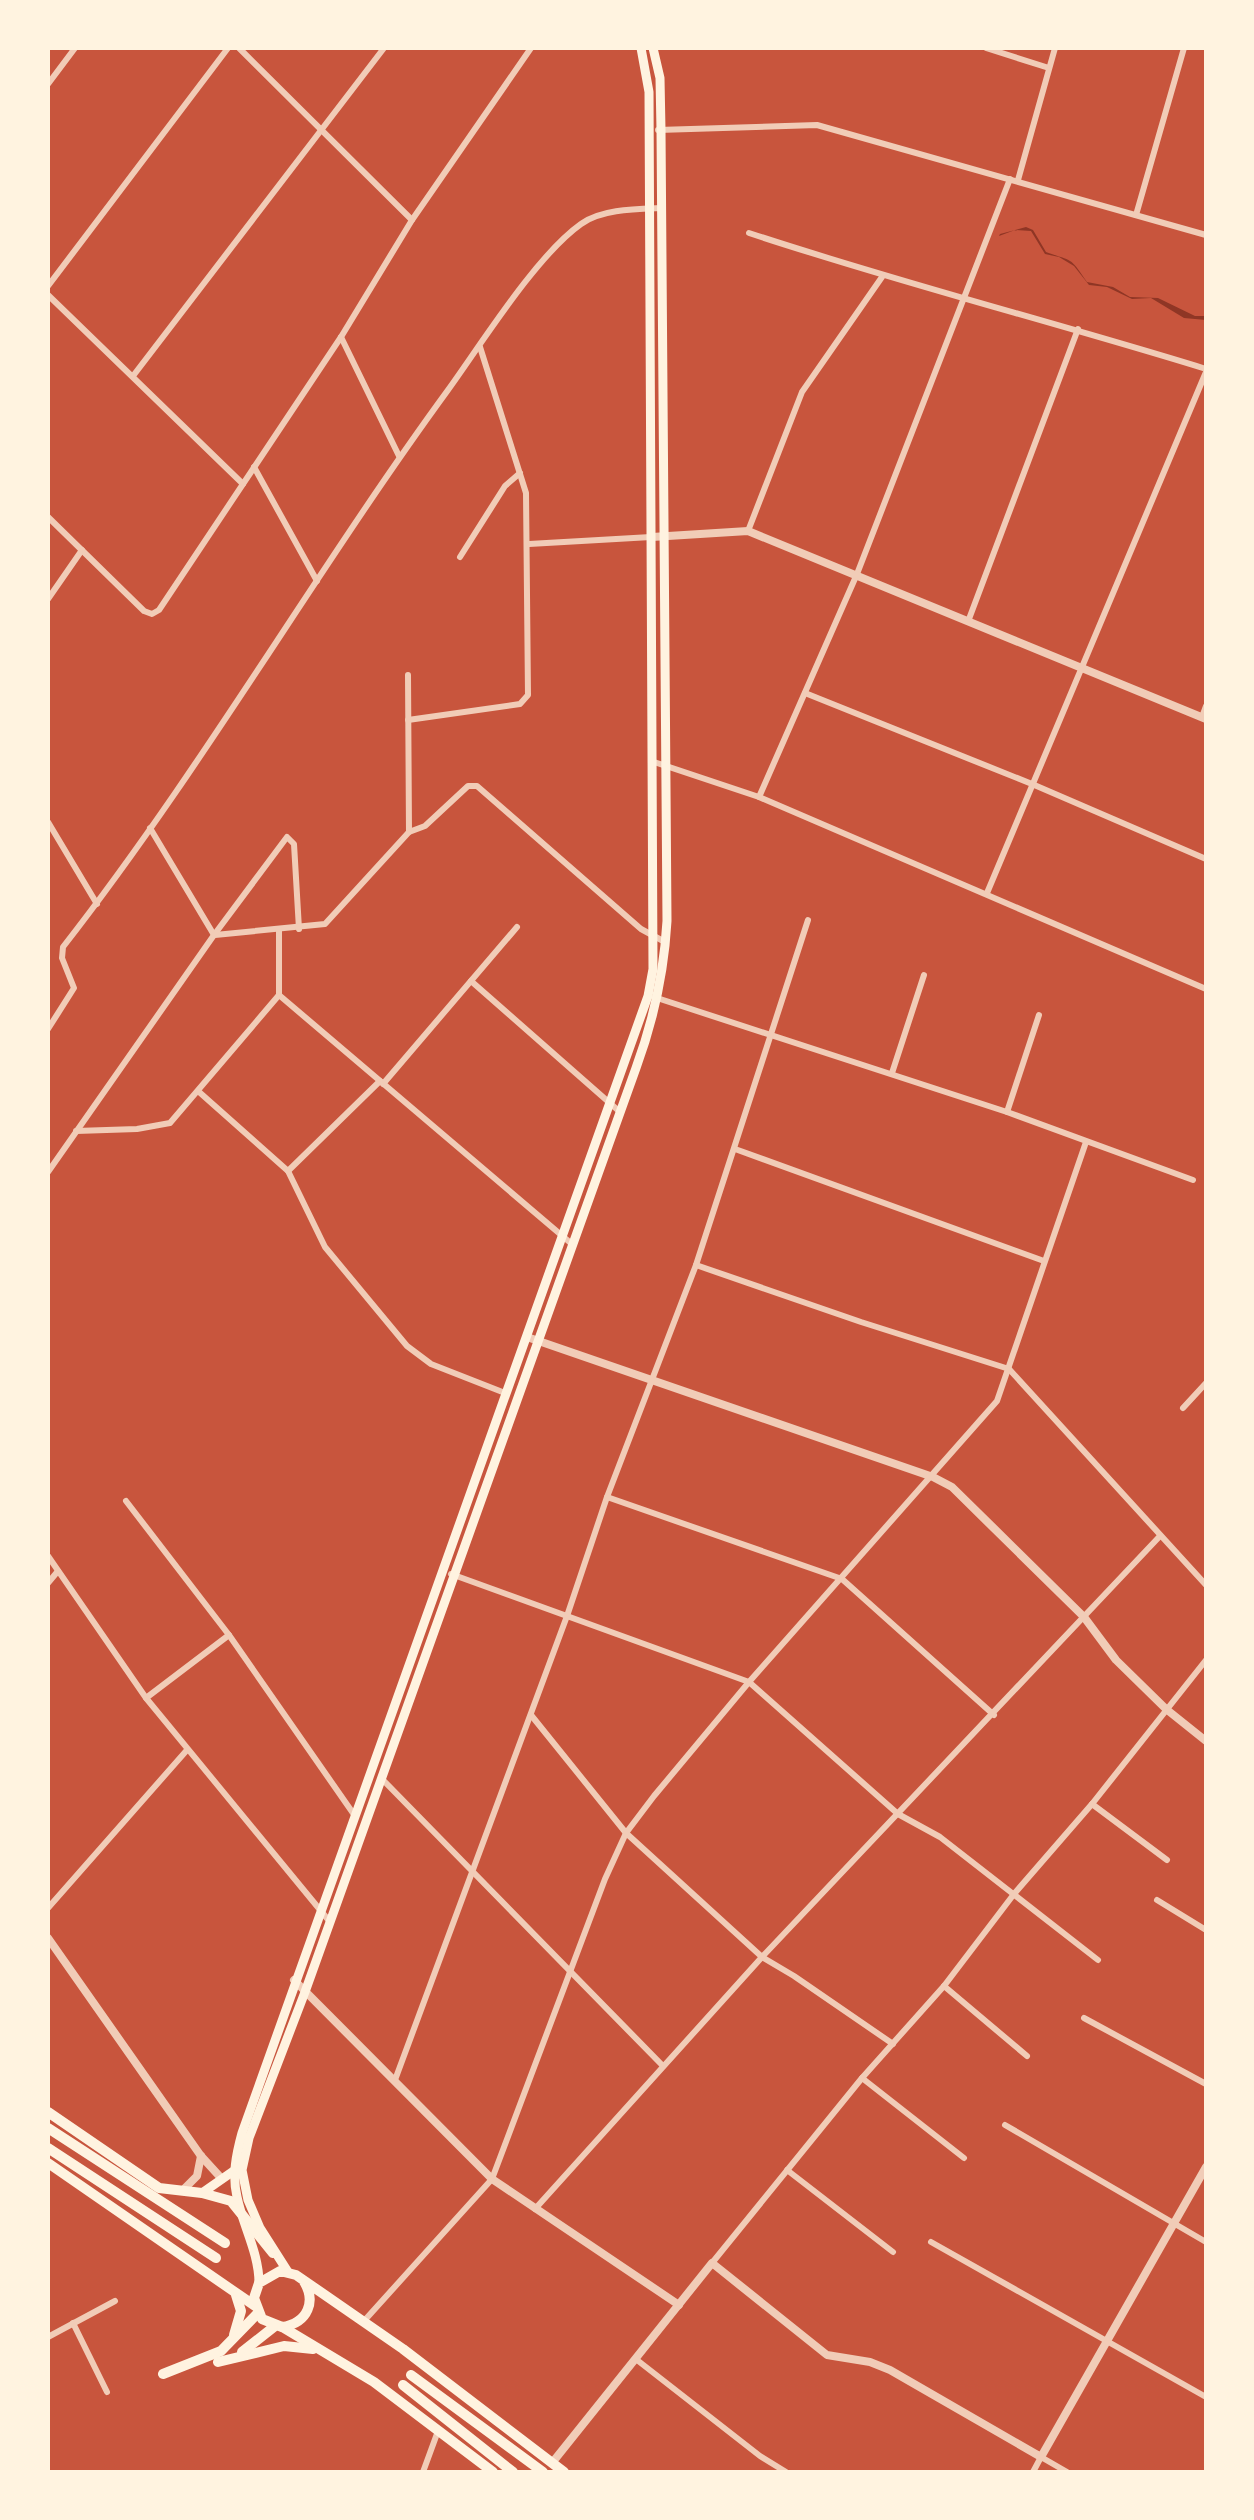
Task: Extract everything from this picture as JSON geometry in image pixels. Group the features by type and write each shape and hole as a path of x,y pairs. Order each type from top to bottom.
{"highway":[{"path":"48,2112 159,2188 202,2192 228,2200 273,2253"},
{"path":"48,2128 225,2243"},
{"path":"48,2148 216,2258"},
{"path":"48,2163 234,2289 278,2327 329,2353 492,2472"},
{"path":"163,2374 221,2351 256,2309 259,2283 272,2273 288,2272 364,2321 564,2472"},
{"path":"302,2280 310,2306 300,2321 278,2327 252,2348 218,2362 284,2346 329,2353"},
{"path":"232,2340 242,2311 234,2289"},
{"path":"411,2375 543,2472"},
{"path":"403,2385 514,2472"}],"main road":[{"path":"288,2272 273,2253 248,2200 242,2170 256,2118 372,1806 659,998 666,942 666,766 648,77 641,48"},
{"path":"259,2283 234,2170 242,2133 648,996 654,938 662,208 660,78 654,48"},
{"path":"360,1802 372,1806"},
{"path":"202,2192 234,2170"}],"street":[{"path":"48,84 76,48"},
{"path":"48,286 228,48"},
{"path":"239,48 412,220"},
{"path":"134,376 384,48"},
{"path":"48,518 144,611 152,614 159,610 340,337 412,220 531,48"},
{"path":"986,48 1050,68"},
{"path":"758,797 857,574 1014,180 1056,48"},
{"path":"1136,214 1184,48"},
{"path":"649,130 816,126 1206,236"},
{"path":"48,1030 74,988 62,958 63,947 150,828 399,456 479,346 533,274 578,225 602,214 662,208"},
{"path":"749,233 882,277 1078,329 1206,371 988,892"},
{"path":"748,530 802,392 882,277"},
{"path":"48,294 243,484"},
{"path":"968,620 1078,329"},
{"path":"340,337 399,456"},
{"path":"408,720 520,704 528,695 526,493 479,346"},
{"path":"254,467 317,581"},
{"path":"460,558 505,486 520,473"},
{"path":"529,544 748,530 1204,718 1206,706"},
{"path":"48,599 82,550"},
{"path":"408,675 409,832"},
{"path":"804,693 1032,784 1206,860"},
{"path":"654,762 758,797 988,892 1206,989"},
{"path":"214,935 325,924 409,832 425,826 468,786 477,786 654,938 666,942"},
{"path":"48,822 97,904"},
{"path":"150,828 214,935"},
{"path":"48,1172 287,837 294,844 299,928"},
{"path":"395,2080 696,1265 808,920"},
{"path":"288,1171 381,1083 516,927"},
{"path":"76,1131 160,1127 170,1123 278,995 279,930"},
{"path":"892,1074 924,975"},
{"path":"471,981 621,1112"},
{"path":"278,995 573,1246"},
{"path":"648,996 1007,1112 1192,1180"},
{"path":"1007,1112 1039,1015"},
{"path":"198,1091 288,1171 326,1247 407,1346 431,1364 507,1394"},
{"path":"364,2321 492,2178 604,1879 626,1833 750,1682 997,1401 1086,1142"},
{"path":"735,1150 1044,1262"},
{"path":"696,1265 1009,1369 1206,1585"},
{"path":"528,1337 934,1476 952,1487 1084,1617 1116,1660 1166,1710 1206,1741"},
{"path":"1182,1408 1206,1382"},
{"path":"608,1497 842,1579 994,1715"},
{"path":"126,1501 230,1634 355,1817"},
{"path":"535,2209 762,1958 1160,1536"},
{"path":"48,1556 146,1698 330,1922"},
{"path":"48,1582 58,1571"},
{"path":"443,1572 750,1682 898,1814 940,1837 1098,1960"},
{"path":"146,1698 230,1634"},
{"path":"552,2463 786,2170 944,1986 1014,1894 1092,1804 1206,1660"},
{"path":"531,1715 626,1833 762,1958 893,2044"},
{"path":"48,1908 187,1750"},
{"path":"381,1778 663,2066"},
{"path":"1092,1804 1167,1860"},
{"path":"1157,1900 1206,1930"},
{"path":"48,1938 201,2156 222,2179"},
{"path":"294,1980 492,2178 679,2305"},
{"path":"944,1986 1026,2056"},
{"path":"1084,2018 1206,2084"},
{"path":"862,2078 964,2158"},
{"path":"1005,2125 1206,2242"},
{"path":"183,2190 197,2176 201,2156"},
{"path":"1033,2472 1206,2167"},
{"path":"786,2170 893,2252"},
{"path":"931,2242 1206,2397"},
{"path":"712,2263 826,2355 870,2362 890,2370 1067,2472"},
{"path":"48,2336 115,2301"},
{"path":"73,2323 107,2392"},
{"path":"636,2360 786,2472"},
{"path":"423,2472 439,2430"}],"shaded area":[{"path":"1026,227 1033,230 1046,252 1071,261 1087,282 1113,287 1130,297 1158,298 1195,316 1206,316 1206,320 1184,318 1151,298 1132,299 1107,287 1089,285 1074,266 1045,254 1031,231 1015,230 999,236 1000,234"}]}
